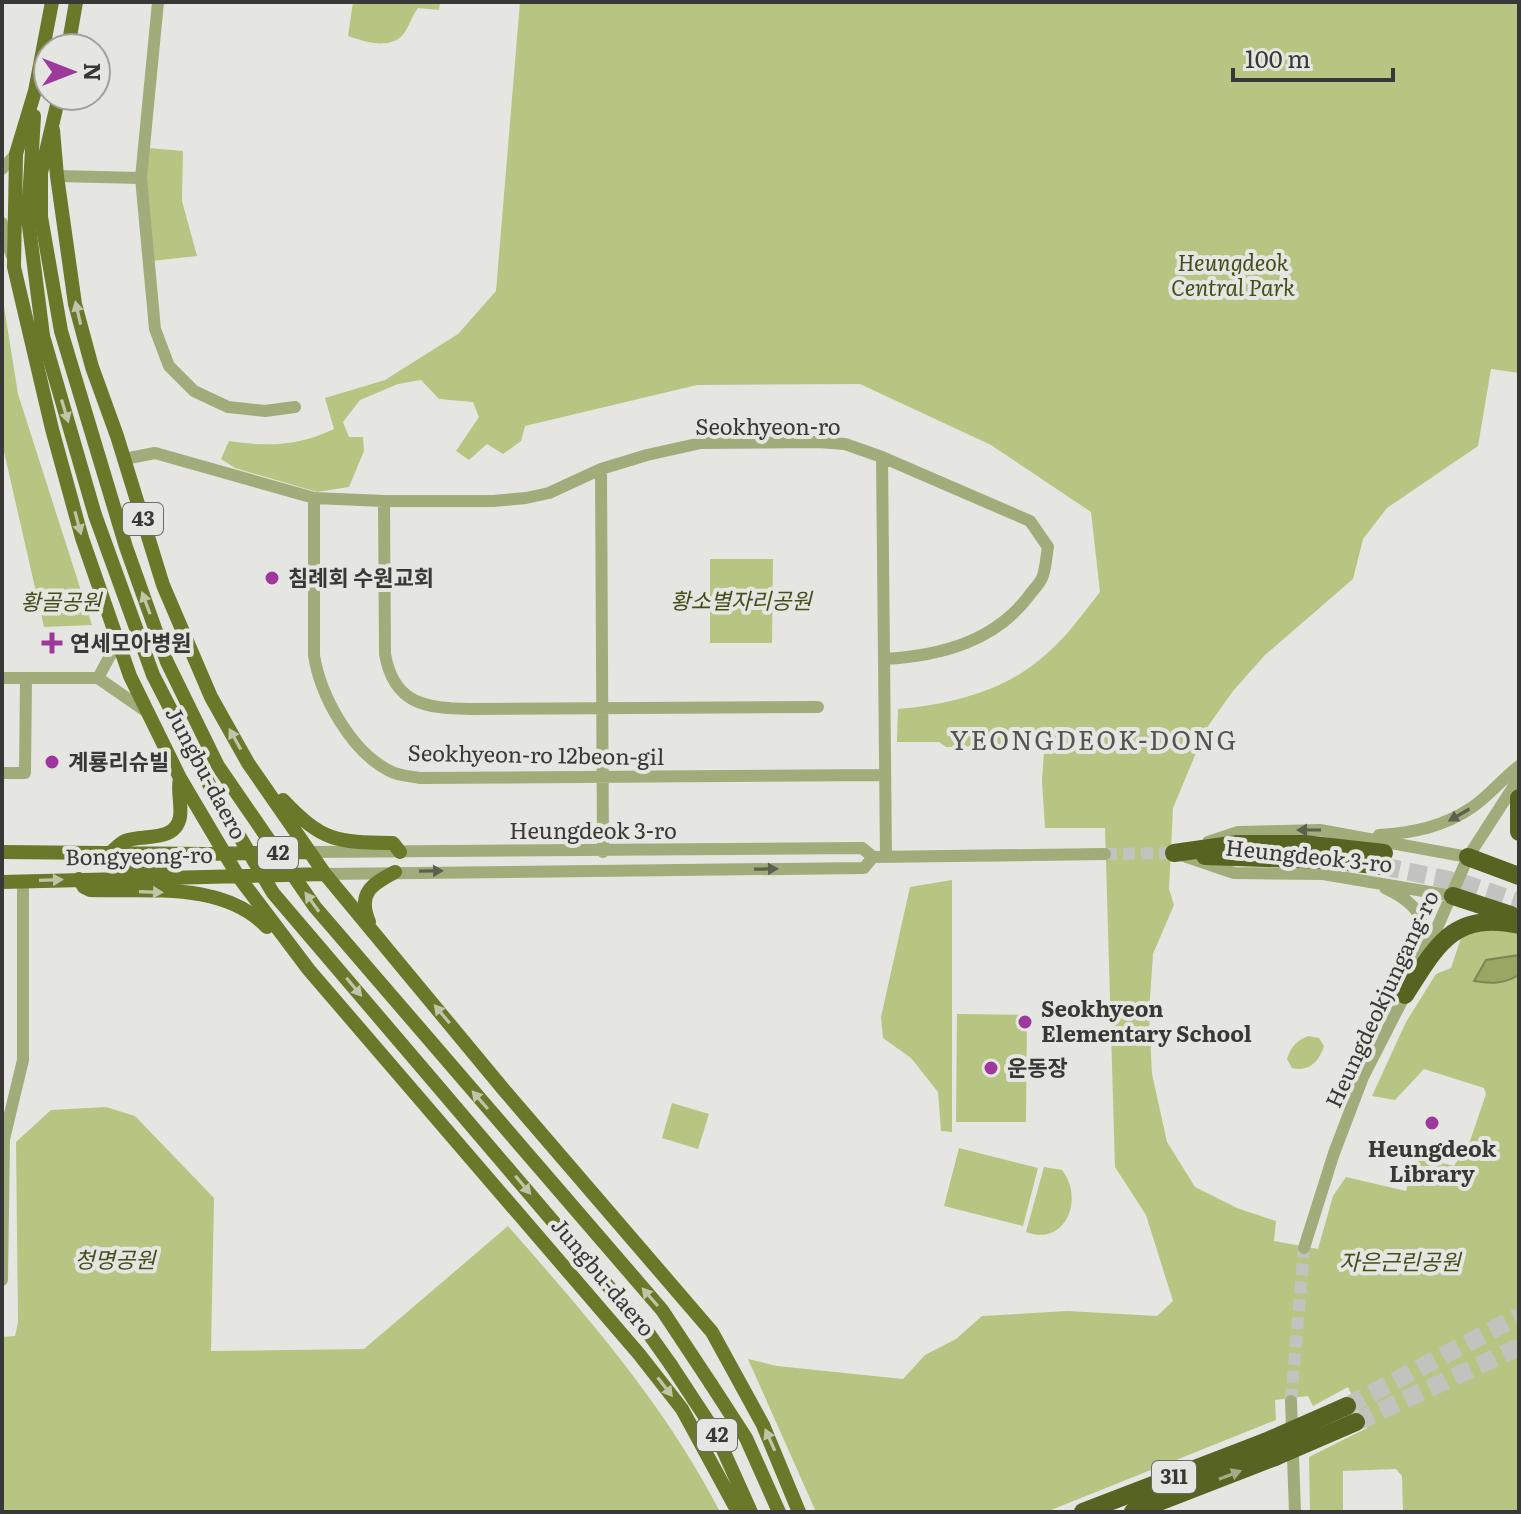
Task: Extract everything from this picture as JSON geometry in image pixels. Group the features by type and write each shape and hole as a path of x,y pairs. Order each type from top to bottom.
{"highway":[{"path":"1519,798 1519,832"},
{"path":"1174,853 1242,859 1383,859"},
{"path":"1468,857 1519,876"},
{"path":"1453,896 1519,918"},
{"path":"1405,995 1433,951 1463,925 1495,919 1519,925"},
{"name":"311","path":"1133,1512 1351,1414"},
{"name":"311","path":"1083,1512 1270,1450"}],"main road":[{"name":"Jungbu-daero","path":"46,32 52,2"},
{"path":"71,32 76,2"},
{"name":"Jungbu-daero","path":"32,101 16,154 14,267 78,525 130,676 180,778 238,876 309,970 616,1325 682,1409 738,1512"},
{"name":"Jungbu-daero","path":"34,112 28,218 43,336 95,515 153,675 212,790 273,893 649,1334 715,1432 751,1512"},
{"name":"Jungbu-daero","path":"56,112 41,173 41,217 61,331 126,547 167,662 218,766 315,907 662,1310 746,1438 779,1512"},
{"name":"Jungbu-daero","path":"53,130 75,304 92,367 163,585 211,697 251,766 325,874 504,1090 712,1332 763,1425 799,1512"},
{"path":"251,766 307,826 330,838 393,843 400,852"},
{"path":"110,853 125,841 164,835 176,827 180,819 177,790 180,778"},
{"name":"Bongyeong-ro","path":"2,852 310,852"},
{"path":"119,877 122,869 129,865 173,866 176,859 173,854"},
{"path":"372,930 365,912 364,898 376,882 395,872"},
{"name":"Bongyeong-ro","path":"2,882 325,874"},
{"path":"79,879 90,890 201,894 236,903 256,916 309,970"}],"street":[{"path":"158,2 141,178 155,329 169,366 194,391 228,407 265,411 295,407"},
{"path":"2,169 16,154"},
{"path":"57,176 141,178"},
{"path":"2,223 14,267"},
{"name":"Seokhyeon-ro","path":"124,459 155,453 314,498 493,501 549,493 601,469 701,443 831,443 845,444 882,457 1030,521 1048,547 1042,578 1018,612 964,645 942,653 884,659"},
{"path":"879,857 885,775 882,457"},
{"path":"601,469 603,852"},
{"name":"Seokhyeon-ro 12beon-gil","path":"314,498 314,655 317,672 336,716 355,741 390,771 420,778 885,775"},
{"path":"384,501 385,654 388,671 397,686 421,706 435,709 818,707"},
{"path":"98,678 118,641"},
{"path":"2,678 98,678 147,712"},
{"path":"2,773 25,773 26,678"},
{"path":"1344,834 1407,833 1443,824 1473,807 1519,766"},
{"name":"Heungdeokjungang-ro","path":"1304,1248 1334,1153 1363,1077 1453,896 1468,857 1519,778"},
{"name":"Heungdeok 3-ro","path":"1174,853 1238,832 1320,830 1468,857"},
{"name":"Heungdeok 3-ro","path":"310,852 862,848 879,857 1105,854"},
{"name":"Heungdeok 3-ro","path":"1174,853 1234,873 1323,874 1453,896"},
{"name":"Heungdeok 3-ro","path":"325,874 864,868 879,857"},
{"path":"1368,880 1404,897 1421,918 1424,935 1405,995"},
{"path":"2,1280 4,1139 23,1060 23,881"},
{"path":"1291,1401 1295,1512"}],"green space":[{"path":"353,2 440,2 439,10 418,8 400,38 378,43 348,36"},
{"name":"Heungdeok Central Park","path":"520,2 1519,2 1519,373 1491,369 1478,446 1387,508 1363,539 1353,579 1265,655 1233,691 1206,729 1173,808 1169,889 1174,905 1153,954 1149,1013 1152,1074 1167,1142 1195,1187 1237,1208 1276,1221 1274,1241 1318,1249 1333,1196 1346,1177 1406,1191 1415,1156 1454,1166 1470,1141 1486,1094 1484,1088 1424,1069 1395,1100 1372,1096 1406,1022 1436,974 1451,968 1464,929 1495,923 1519,933 1519,1512 1403,1512 1402,1476 1396,1469 1343,1471 1343,1512 1310,1512 1309,1457 1367,1428 1348,1387 1313,1406 1308,1396 1275,1400 1276,1420 1046,1512 816,1512 748,1359 777,1366 903,1379 925,1355 956,1339 982,1316 1067,1311 1157,1316 1173,1301 1146,1215 1115,1167 1105,828 1045,828 1044,751 1035,745 946,747 939,742 897,742 898,709 935,704 989,689 1023,672 1056,646 1100,592 1091,512 991,445 860,384 697,385 525,426 521,441 503,454 487,444 469,460 456,451 479,417 473,402 439,399 421,380 398,384 360,400 343,422 349,437 363,437 364,451 349,487 317,492 235,468 221,459 229,441 283,444 334,429 325,398 385,380 458,334 496,291"},
{"path":"148,148 183,151 182,201 197,256 152,261 144,178"},
{"name":"황골공원","path":"2,294 18,394 92,625 44,627 2,443"},
{"name":"황소별자리공원","path":"710,559 773,559 772,643 710,643"},
{"path":"952,880 952,1132 941,1131 938,1092 911,1058 883,1038 881,1017 910,887"},
{"name":"운동장","path":"957,1014 1027,1015 1026,1122 956,1122"},
{"path":"1308,1036 1319,1038 1324,1046 1322,1052 1308,1067 1292,1068 1287,1059 1290,1051 1297,1042"},
{"path":"672,1103 709,1114 698,1149 662,1138"},
{"name":"청명공원","path":"106,1107 135,1116 214,1198 211,1351 364,1349 508,1226 650,1398 699,1473 720,1512 2,1512 2,1337 15,1336 18,1322 16,1142 51,1110"},
{"path":"959,1148 1038,1168 1023,1226 944,1206"},
{"path":"1044,1167 1062,1170 1072,1194 1067,1218 1061,1227 1040,1235 1026,1232"}],"shaded area":[{"path":"1519,955 1519,975 1497,982 1474,981 1486,960"}],"tunnel":[{"path":"1105,854 1174,853"},
{"path":"1382,866 1463,883 1519,902"},
{"path":"1291,1401 1304,1248"},
{"path":"1347,1406 1519,1316"},
{"path":"1356,1422 1519,1347"}],"place":[{"name":"침례회 수원교회","path":"272,578"},
{"name":"연세모아병원","path":"52,643"},
{"name":"계룡리슈빌","path":"52,762"},
{"name":"Seokhyeon Elementary School","path":"1025,1022"},
{"name":"운동장","path":"991,1068"},
{"name":"Heungdeok Library","path":"1432,1123"}],"district":[{"name":"YEONGDEOK-DONG","path":"1094,741"}],"park label":[{"name":"자은근린공원","path":"1400,1262"}]}
